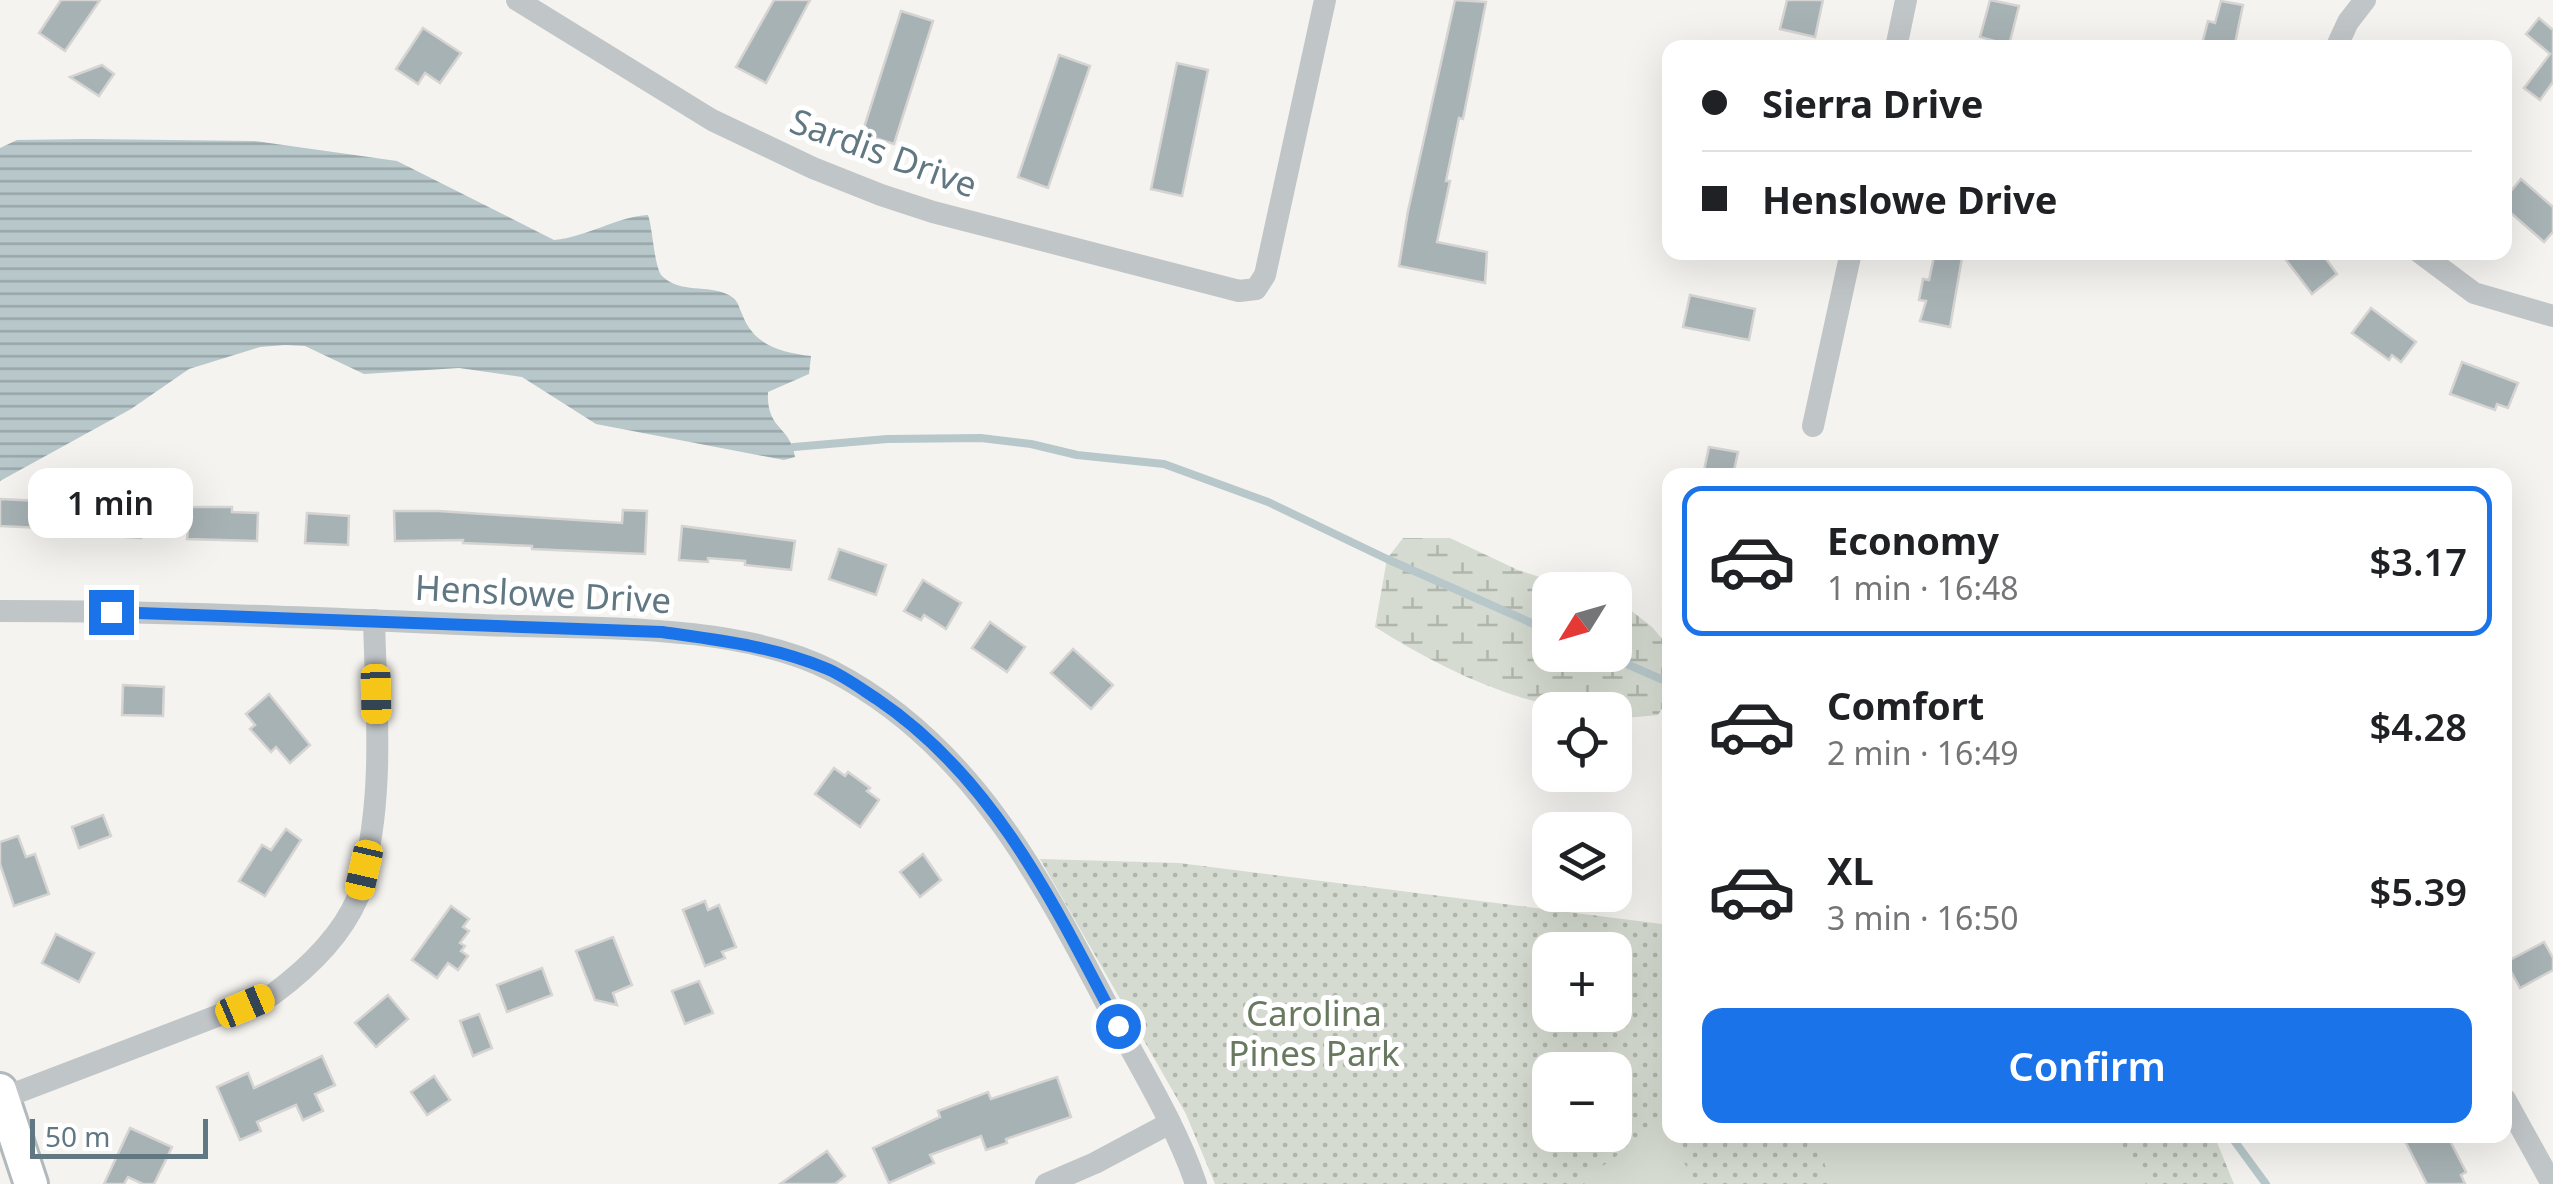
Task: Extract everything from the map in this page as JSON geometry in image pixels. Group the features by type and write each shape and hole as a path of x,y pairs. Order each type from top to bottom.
{"street":[{"name":"Sardis Drive","path":"518,0 712,120 813,168 934,212 1239,292 1256,289 1265,276 1326,0"},
{"path":"1898,40 1906,0"},
{"path":"2340,40 2365,0"},
{"path":"1812,426 1849,260"},
{"path":"2430,260 2474,293 2553,316"},
{"name":"Henslowe Drive","path":"0,611 662,632 748,644 830,670 921,731 969,780 1011,834 1044,885 1170,1123 1196,1184"},
{"path":"31,1184 1,1094 272,995 304,971 332,938 358,897 370,843 377,768 374,620"},
{"path":"2512,1112 2552,1184"},
{"path":"1046,1184 1095,1164 1170,1123"}],"green space":[{"path":"1403,538 1450,538 1532,574 1532,672 1632,672 1632,611 1652,627 1662,639 1662,709 1658,715 1632,717 1632,692 1532,692 1532,700 1516,696 1443,666 1375,627 1387,559"},
{"name":"Carolina Pines Park","path":"1040,859 1179,863 1532,908 1532,912 1567,912 1662,924 1662,1143 2217,1143 2234,1184 1215,1184 1186,1114"},
{"path":"1659,1125 1662,1143 1671,1143 1698,1184 1584,1184 1622,1152 1632,1152 1632,1145"},
{"path":"1819,1143 2114,1143 2146,1184 1830,1184"}],"shaded area":[{"path":"17,140 255,141 397,161 554,240 648,215 662,276 677,285 729,295 761,340 779,349 811,356 809,374 768,392 771,414 789,439 795,457 784,460 596,424 522,377 459,368 364,374 305,346 285,345 260,347 189,369 131,409 0,481 0,148"}],"building":[{"path":"61,0 100,0 65,51 39,33"},
{"path":"774,0 810,0 766,83 736,67"},
{"path":"1455,0 1486,2 1463,119 1459,118 1446,181 1450,181 1437,242 1487,252 1485,283 1399,266"},
{"path":"1787,0 1823,0 1815,37 1780,29"},
{"path":"1990,0 2019,6 2010,40 1980,37"},
{"path":"2221,1 2243,5 2236,40 2203,40 2208,21 2215,23"},
{"path":"901,11 933,21 894,144 862,134"},
{"path":"2539,18 2553,30 2553,82 2540,100 2524,88 2550,54 2526,34"},
{"path":"423,28 461,53 440,83 425,73 418,84 396,69"},
{"path":"1059,55 1090,66 1048,188 1018,177"},
{"path":"1177,63 1208,70 1182,196 1151,189"},
{"path":"102,65 114,74 99,96 70,77"},
{"path":"2521,179 2553,207 2553,232 2544,242 2512,214 2512,190"},
{"path":"1933,260 1962,260 1950,327 1920,321 1926,301 1919,300 1923,279 1929,280"},
{"path":"2286,260 2327,260 2337,274 2312,294"},
{"path":"1690,295 1755,309 1749,340 1683,327"},
{"path":"2371,308 2416,342 2401,362 2392,355 2389,360 2352,333"},
{"path":"2462,362 2518,383 2508,408 2497,404 2495,410 2450,394"},
{"path":"1709,447 1738,452 1735,468 1704,468"},
{"path":"90,476 111,478 109,507 143,509 141,538 94,535 95,509 87,510"},
{"path":"0,499 41,501 40,528 0,526"},
{"path":"190,507 232,507 232,512 258,513 257,541 187,539"},
{"path":"623,510 647,511 645,554 532,549 463,540 395,541 394,511 622,523"},
{"path":"307,513 349,516 348,545 305,543"},
{"path":"682,526 795,541 791,570 745,565 745,561 679,560"},
{"path":"839,549 886,565 876,595 829,579"},
{"path":"923,580 961,603 946,629 924,615 921,620 904,611"},
{"path":"990,622 1025,647 1007,672 972,648"},
{"path":"1073,649 1113,685 1091,709 1051,673"},
{"path":"123,685 164,687 163,716 122,715"},
{"path":"269,694 310,745 290,763 276,747 271,752 250,729 255,725 246,714"},
{"path":"834,768 845,776 848,772 879,800 860,827 815,794"},
{"path":"103,815 111,836 79,848 72,827"},
{"path":"286,829 301,840 265,896 239,881 262,845 271,850"},
{"path":"18,836 26,857 35,854 49,894 14,906 0,864 0,842"},
{"path":"923,854 941,880 920,897 900,872"},
{"path":"705,901 708,910 719,905 736,947 722,952 725,958 705,966 683,910"},
{"path":"451,906 469,919 463,927 469,931 460,943 465,946 461,951 468,956 458,970 448,963 437,978 412,960"},
{"path":"56,934 94,953 79,982 42,963"},
{"path":"613,937 632,985 613,993 617,1005 595,1000 576,951"},
{"path":"2544,942 2553,958 2553,970 2520,988 2512,973 2512,959"},
{"path":"542,968 552,995 507,1012 497,985"},
{"path":"699,981 713,1013 685,1024 672,991"},
{"path":"388,995 408,1019 376,1047 355,1023"},
{"path":"479,1014 492,1048 473,1056 460,1021"},
{"path":"322,1056 335,1085 315,1094 323,1111 303,1120 296,1105 257,1122 261,1131 240,1140 217,1087 248,1073 254,1088"},
{"path":"434,1076 450,1100 427,1115 411,1092"},
{"path":"1057,1077 1071,1117 1006,1139 1007,1143 986,1150 981,1136 930,1155 934,1163 889,1183 873,1148 940,1117 938,1111 988,1092 991,1099"},
{"path":"130,1128 172,1147 154,1184 128,1177 124,1184 104,1184"},
{"path":"2406,1143 2451,1143 2466,1172 2461,1175 2465,1184 2427,1184"},
{"path":"827,1151 845,1176 835,1184 780,1184"}],"waterway":[{"path":"794,447 887,439 981,438 1077,455 1164,464 1268,502 1532,623"},
{"path":"1632,666 1662,680"},
{"path":"2236,1143 2266,1184"}],"route":[{"path":"111,612 662,632 748,644 830,670 921,731 980,793 1044,885 1118,1026"}]}
